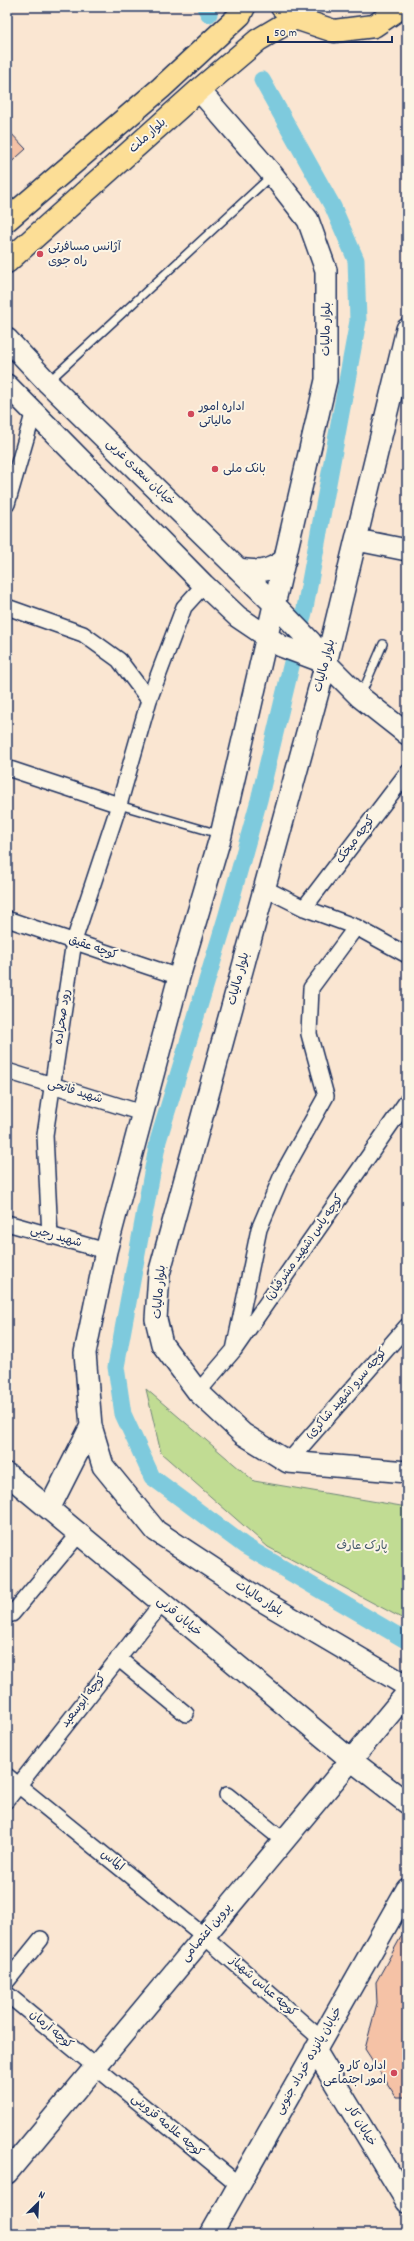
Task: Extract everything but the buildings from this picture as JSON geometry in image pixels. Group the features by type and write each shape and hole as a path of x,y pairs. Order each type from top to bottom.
{"main road":[{"path":"7,220 161,88 240,15 244,7"},
{"path":"289,12 334,31 374,26 402,7"},
{"name":"بلوار ملت","path":"7,262 199,90 289,12"}],"street":[{"name":"بلوار مالیات","path":"199,90 272,174 308,220 326,270 326,380 312,432 285,560 281,612 274,643 221,835 179,977 106,1251 85,1353 91,1426 103,1466 156,1531 260,1600 407,1686"},
{"name":"بلوار مالیات","path":"407,329 326,663 159,1274 156,1319 162,1344 198,1392 243,1434 288,1462 407,1472"},
{"name":"خیابان سعدی غربی","path":"7,340 48,383 238,568 281,612 306,648"},
{"path":"7,385 204,585 238,617 274,643 306,648 326,663 360,697 407,734"},
{"path":"7,504 34,411"},
{"path":"357,540 407,550"},
{"path":"238,568 260,572 273,569 285,560"},
{"name":"رود صحراده","path":"50,1236 45,1135 54,1085 74,941 119,805 149,700 184,607 204,585"},
{"path":"7,607 84,634 119,660 149,700"},
{"path":"7,768 119,805"},
{"name":"کوچه میخک","path":"304,908 407,773"},
{"path":"264,888 304,908 356,927 407,955"},
{"name":"کوچه عقیق","path":"7,919 179,977"},
{"path":"234,1350 260,1229 282,1175 326,1096 309,1034 311,988 356,927"},
{"name":"شهید فاتحی","path":"7,1071 142,1113"},
{"name":"کوچه یاس (شهید مشرفیان)","path":"198,1392 234,1350 407,1101"},
{"name":"شهید رجبی","path":"7,1222 50,1236 106,1251"},
{"name":"کوچه سرو (شهید شاکری)","path":"288,1462 407,1326"},
{"path":"49,1509 91,1426"},
{"name":"خیابان قرنی","path":"7,1474 352,1760 407,1803"},
{"path":"12,1614 79,1534"},
{"name":"کوچه ابوسعید","path":"7,1800 162,1603"},
{"path":"118,1658 186,1714"},
{"name":"پروین اعتصامی","path":"7,2173 407,1693"},
{"name":"الماس","path":"7,1776 204,1936"},
{"path":"227,1795 284,1841"},
{"name":"خیابان پانزده خرداد جنوبی","path":"211,2234 407,1889"},
{"name":"کوچه عباس شهباز","path":"204,1936 318,2044"},
{"path":"7,1981 41,1939"},
{"name":"کوچه آرمان","path":"7,1994 95,2067"},
{"name":"خیابان کار","path":"318,2044 407,2202"},
{"name":"کوچه علامه قزوینی","path":"95,2067 239,2185"}],"lane":[{"path":"48,383 272,174"},
{"path":"360,697 382,644"},
{"path":"119,805 221,835"}],"green space":[{"name":"پارک عارف","path":"146,1389 254,1481 407,1507 407,1621 268,1547 161,1453"}],"waterway":[{"path":"205,7 209,14"},
{"path":"262,80 333,207 356,260 358,321 305,608 259,800 226,918 158,1141 116,1367 123,1414 152,1477 245,1546 407,1641"}],"place":[{"name":"آژانس مسافرتی راه جوی","path":"40,254"},
{"name":"اداره امور مالیاتی","path":"191,414"},
{"name":"بانک ملی","path":"215,469"},
{"name":"اداره کار و امور اجتماعی","path":"394,2073"}]}
